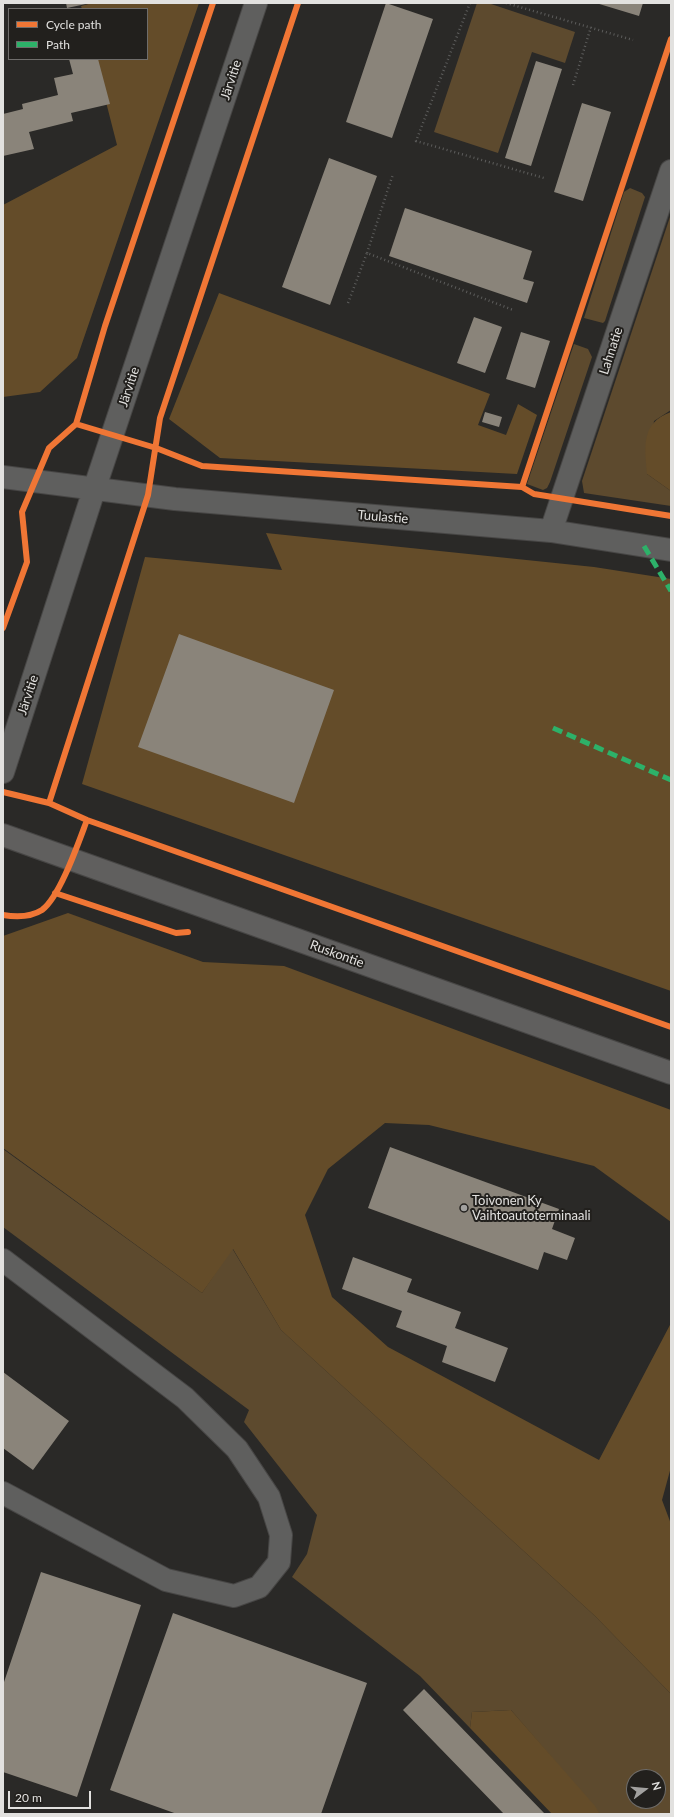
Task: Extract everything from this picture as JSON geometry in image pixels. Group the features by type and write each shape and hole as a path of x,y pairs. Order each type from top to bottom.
{"main road":[{"name":"Ruskontie","path":"3,835 671,1073"}],"street":[{"name":"Järvitie","path":"3,772 94,490 256,3"},
{"name":"Lahnatie","path":"551,531 671,174"},
{"name":"Tuulastie","path":"3,477 94,490 175,499 551,531 671,550"},
{"path":"3,1260 185,1398 237,1449 269,1497 281,1535 279,1562 260,1587 234,1596 166,1580 3,1493"}],"path":[{"path":"470,3 416,141 544,178"},
{"path":"506,3 633,40"},
{"path":"573,85 591,27"},
{"path":"348,303 393,174"},
{"path":"367,252 514,310"}],"shaded area":[{"path":"92,3 199,3 77,358 40,392 3,397 3,205 117,145 95,60 148,60 148,8 82,8 81,6"},
{"path":"477,3 488,3 575,32 565,63 532,52 498,153 434,132"},
{"path":"630,188 642,193 645,197 605,321 603,323 584,318 624,192"},
{"path":"671,214 671,410 654,421 647,474 671,491 671,506 584,493 582,481"},
{"path":"219,293 490,394 478,425 506,435 518,404 537,415 517,474 220,458 169,419"},
{"path":"574,344 588,349 592,357 550,482 547,488 543,490 527,484"},
{"path":"671,412 671,491 647,474 646,446 649,430 654,423 661,417"},
{"path":"266,533 594,567 671,579 671,991 82,784 145,557 282,570"},
{"path":"68,913 203,962 284,966 671,1110 671,1222 594,1166 429,1125 385,1123 328,1169 305,1215 332,1297 388,1347 599,1460 671,1323 671,1467 662,1500 671,1524 671,1694 595,1616 281,1330 233,1249 202,1293 3,1148 3,936"},
{"path":"3,1149 202,1293 232,1248 281,1330 595,1616 671,1694 671,1814 600,1814 511,1710 472,1712 470,1728 420,1676 292,1577 307,1554 317,1515 244,1422 249,1410 3,1227"},
{"path":"511,1710 595,1806 600,1814 552,1814 470,1728 472,1712"}],"building":[{"path":"66,3 86,3 86,4 67,8"},
{"path":"386,3 433,19 392,138 346,122"},
{"path":"596,3 643,3 639,16"},
{"path":"69,60 98,60 110,104 71,113 73,121 29,132 34,149 3,156 3,114 23,109 22,104 58,95 54,78 73,74"},
{"path":"536,61 562,69 531,166 505,158"},
{"path":"582,103 611,112 583,201 554,192"},
{"path":"329,158 377,176 330,305 282,287"},
{"path":"405,208 532,251 523,279 534,282 527,303 389,256"},
{"path":"474,317 502,327 485,373 457,363"},
{"path":"521,332 550,341 535,388 506,379"},
{"path":"485,412 502,417 499,427 482,422"},
{"path":"179,634 334,690 294,803 138,747"},
{"name":"Toivonen Ky Vaihtoautoterminaali","path":"390,1147 559,1209 552,1229 575,1238 567,1260 544,1252 538,1270 368,1208"},
{"path":"353,1257 412,1279 407,1292 461,1312 455,1328 508,1348 495,1382 442,1362 447,1346 396,1327 402,1311 342,1289"},
{"path":"3,1372 69,1421 33,1470 3,1448"},
{"path":"41,1572 141,1605 77,1797 3,1772 3,1685"},
{"path":"173,1613 367,1683 321,1814 177,1814 110,1790"},
{"path":"424,1689 545,1814 504,1814 403,1710"}],"marked path":[{"path":"644,546 671,591"},
{"path":"553,728 671,780"}],"cycle path":[{"path":"3,628 27,562 22,512 49,448 76,424 105,326 213,3"},
{"path":"49,803 148,495 160,418 298,3"},
{"path":"522,487 671,39"},
{"path":"76,424 156,448 202,466 522,487 534,494 671,516"},
{"path":"3,792 49,803 87,820 671,1027"},
{"path":"3,915 18,916 33,914 42,910 49,903 56,893 68,868 87,820"},
{"path":"55,893 176,933 188,932"}],"place":[{"name":"Toivonen Ky Vaihtoautoterminaali","path":"464,1208"}]}
